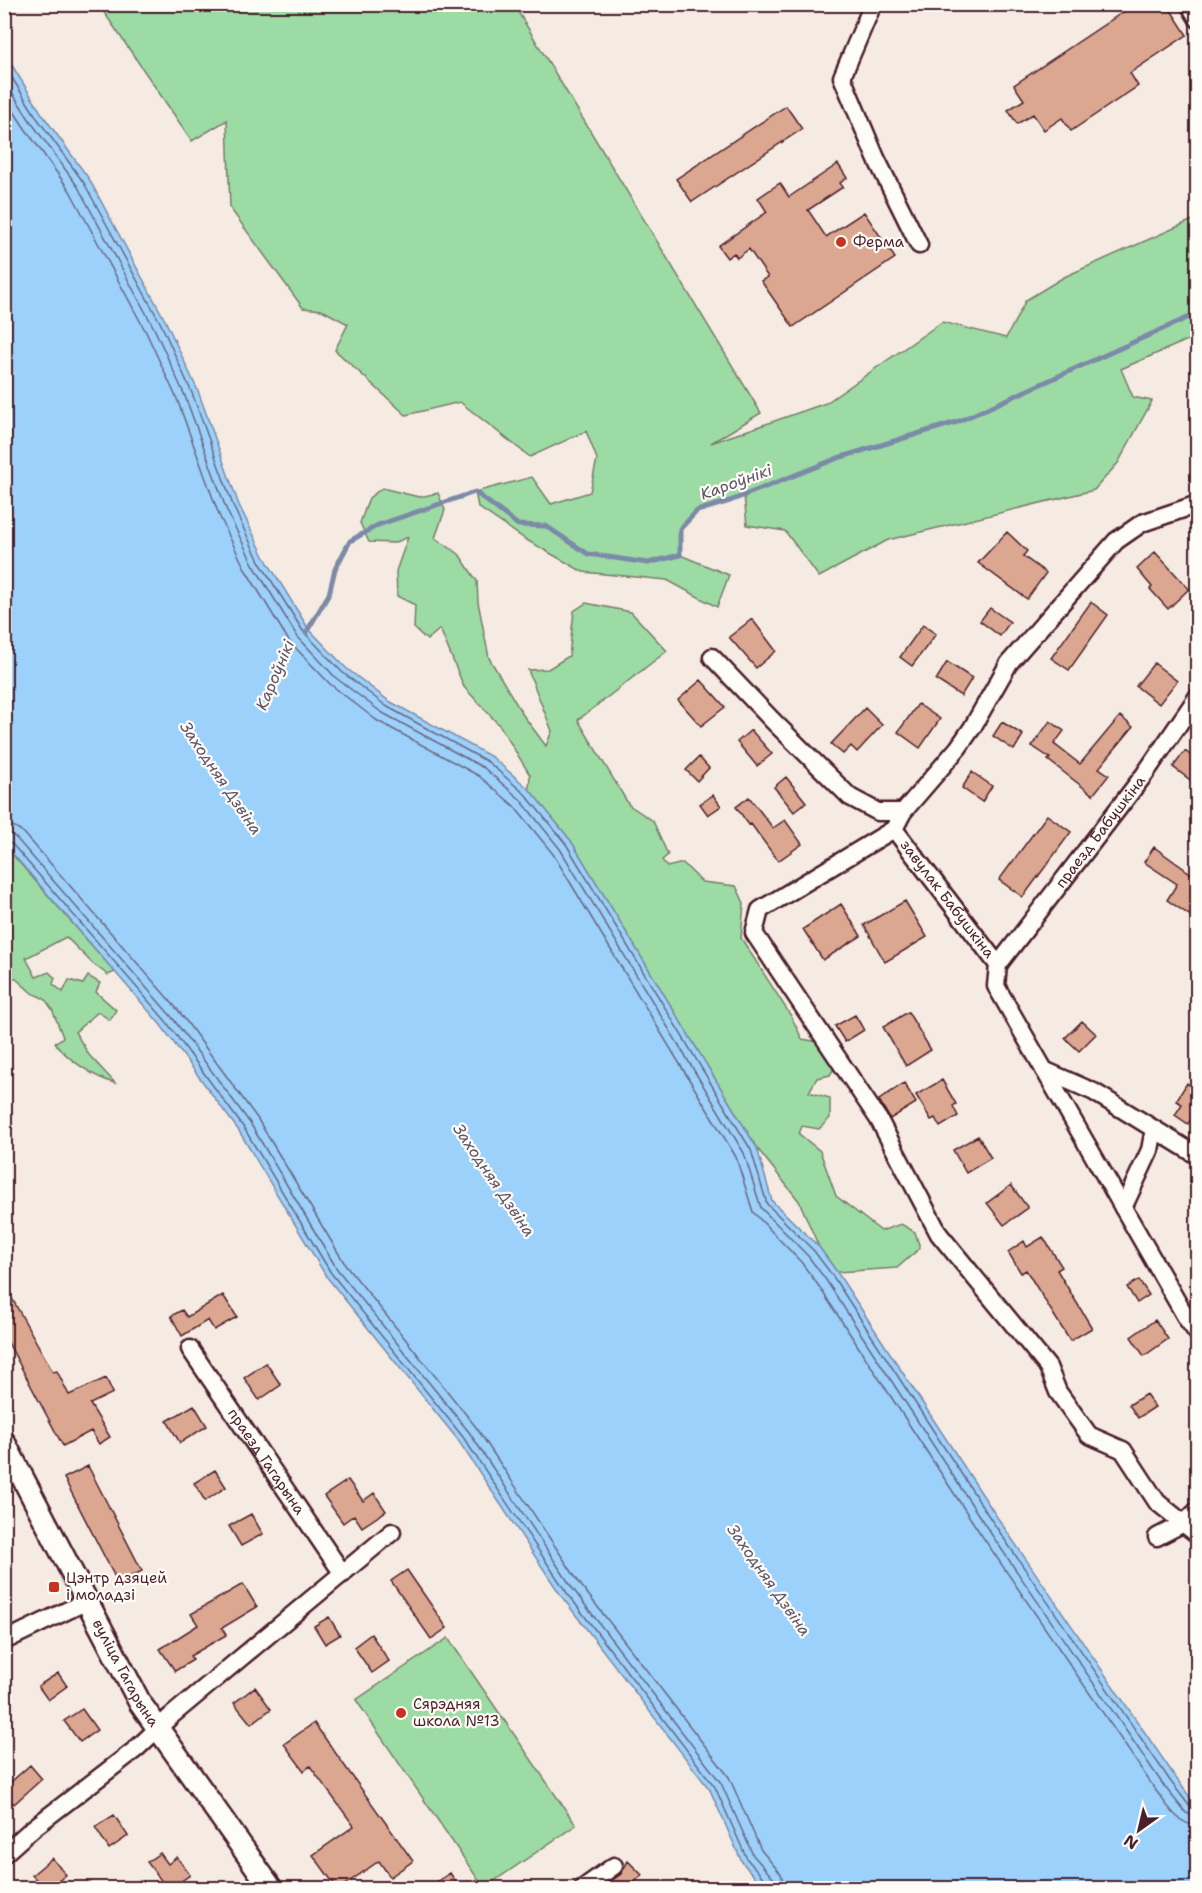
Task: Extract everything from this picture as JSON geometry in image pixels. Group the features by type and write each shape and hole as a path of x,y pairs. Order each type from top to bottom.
{"main road":[{"name":"вуліца Гагарына","path":"4,1442 140,1703 267,1887"}],"street":[{"path":"873,4 842,77 876,158 919,245"},
{"path":"1189,4 1197,19"},
{"name":"завулак Бабушкіна","path":"1197,504 1142,523 1116,541 1009,663 958,748 903,812 894,829 998,964 996,986 1197,1334"},
{"path":"712,657 850,797 878,812 903,812"},
{"name":"праезд Бабушкіна","path":"998,964 1144,775 1197,696"},
{"path":"894,829 760,910 754,933 879,1120 939,1234 1048,1367 1058,1392 1089,1435 1123,1450 1157,1502 1197,1535"},
{"path":"1044,1070 1094,1092 1197,1156"},
{"path":"1123,1208 1150,1150 1154,1129"},
{"name":"праезд Гагарына","path":"190,1349 343,1574"},
{"path":"1157,1537 1184,1523 1197,1510"},
{"path":"4,1854 32,1829 136,1749 157,1728 392,1532"},
{"path":"4,1641 87,1601"},
{"path":"584,1888 615,1866"}],"green space":[{"path":"99,5 514,5 761,413 711,443 826,403 942,322 1006,338 1026,300 1064,277 1197,218 1197,336 1121,369 1133,397 1152,401 1118,463 1094,490 888,540 819,577 785,531 747,525 744,495 697,511 680,529 680,555 729,575 717,607 667,580 583,572 525,539 478,507 475,492 532,477 551,504 590,492 597,459 586,431 530,457 460,402 406,415 335,350 348,324 322,310 303,308 230,208 227,120 192,141"},
{"path":"382,488 419,497 438,493 445,510 435,538 459,554 477,581 478,602 489,658 523,715 546,746 552,731 528,670 548,669 569,656 574,611 586,603 631,612 667,651 578,720 629,805 653,821 668,855 662,860 667,867 683,863 702,882 736,886 744,903 741,938 791,1016 802,1039 819,1042 835,1067 830,1075 817,1078 809,1092 830,1098 830,1118 819,1129 802,1126 799,1134 820,1151 836,1196 881,1231 901,1224 915,1232 920,1248 897,1268 837,1272 819,1247 799,1201 757,1148 571,841 529,789 530,775 500,726 464,687 440,629 427,640 414,628 415,605 397,596 396,571 408,537 394,543 369,542 360,523 369,498"},
{"path":"4,845 115,972 108,975 93,964 66,937 26,958 36,977 49,972 55,978 53,984 63,992 69,980 83,984 88,976 100,983 96,992 116,1010 110,1020 98,1012 75,1032 89,1055 115,1083 91,1073 66,1055 55,1043 63,1037 52,1009 45,999 32,993 15,978 6,980"},
{"path":"448,1638 576,1825 484,1888 356,1700"}],"water":[{"name":"Заходняя Дзвіна","path":"5,54 42,114 89,179 166,322 198,391 239,505 265,558 308,628 346,668 389,701 492,757 529,789 571,841 757,1148 772,1201 819,1247 837,1272 997,1517 1197,1807 1197,1888 764,1888 742,1862 710,1790 562,1597 458,1440 326,1276 239,1131 160,1024 5,845"}],"building":[{"path":"1135,4 1167,4 1187,35 1130,73 1138,86 1071,131 1062,118 1044,130 1033,114 1017,124 1008,110 1024,100 1014,85"},
{"path":"786,106 802,129 692,202 676,179"},
{"name":"Ферма","path":"838,164 847,178 840,183 843,187 808,210 826,237 864,212 895,258 793,327 761,281 768,277 749,249 737,258 734,253 727,258 718,246 767,212 758,198 780,183 789,197"},
{"path":"1007,532 1027,551 1023,556 1046,573 1027,599 978,563"},
{"path":"1155,552 1189,589 1168,609 1150,589 1152,587 1137,569"},
{"path":"1091,602 1108,615 1069,670 1051,658"},
{"path":"990,608 1010,622 1000,636 980,621"},
{"path":"752,619 776,651 756,668 729,637"},
{"path":"923,625 936,634 912,666 900,657"},
{"path":"947,662 972,678 961,696 936,680"},
{"path":"1154,663 1177,681 1159,704 1136,686"},
{"path":"701,680 725,707 701,726 678,700"},
{"path":"918,704 940,719 920,748 898,732"},
{"path":"865,708 882,725 857,752 851,746 843,754 831,744"},
{"path":"1120,716 1133,727 1099,768 1109,775 1093,795 1048,760 1050,758 1032,746 1050,721 1064,731 1054,744 1080,764"},
{"path":"1002,722 1023,735 1014,750 993,736"},
{"path":"751,730 772,754 757,766 737,742"},
{"path":"1185,751 1197,760 1197,785 1173,767"},
{"path":"699,757 709,768 697,781 686,770"},
{"path":"972,772 992,786 982,802 962,788"},
{"path":"786,777 806,802 794,812 774,787"},
{"path":"713,795 721,806 708,815 700,804"},
{"path":"749,797 773,828 785,820 802,844 778,861 736,807"},
{"path":"1047,815 1071,832 1023,897 999,880"},
{"path":"1154,847 1197,878 1197,920 1167,900 1177,884 1144,862"},
{"path":"905,901 927,937 885,962 864,925"},
{"path":"841,904 861,936 823,960 803,929"},
{"path":"908,1012 931,1050 906,1066 883,1027"},
{"path":"855,1015 864,1030 845,1042 835,1026"},
{"path":"1082,1021 1096,1034 1079,1051 1065,1038"},
{"path":"942,1080 956,1104 953,1106 958,1116 940,1127 935,1118 931,1120 916,1095"},
{"path":"904,1083 916,1103 890,1119 879,1100"},
{"path":"1187,1083 1197,1090 1197,1110 1188,1124 1175,1115 1182,1104 1176,1101"},
{"path":"978,1136 991,1158 966,1173 953,1150"},
{"path":"1011,1185 1028,1208 1004,1225 987,1203"},
{"path":"1043,1237 1062,1267 1057,1270 1092,1328 1070,1341 1026,1270 1021,1273 1008,1252 1024,1241 1027,1247"},
{"path":"1139,1280 1149,1295 1137,1303 1127,1287"},
{"path":"4,1284 53,1372 57,1371 69,1395 106,1378 113,1393 90,1404 110,1437 99,1444 91,1431 63,1446 4,1335"},
{"path":"223,1295 237,1317 214,1330 208,1320 182,1336 171,1316 182,1310 187,1317"},
{"path":"1155,1320 1168,1339 1144,1356 1131,1337"},
{"path":"266,1363 281,1385 259,1400 244,1378"},
{"path":"1146,1394 1155,1407 1138,1418 1129,1405"},
{"path":"194,1405 207,1426 180,1443 167,1421"},
{"path":"88,1466 142,1571 118,1583 64,1478"},
{"path":"215,1470 226,1487 205,1501 194,1483"},
{"path":"348,1480 363,1501 374,1493 386,1511 362,1527 354,1515 343,1523 324,1496"},
{"path":"251,1514 263,1534 241,1546 229,1526"},
{"path":"407,1570 447,1628 431,1639 391,1581"},
{"path":"243,1584 257,1607 222,1628 226,1635 190,1656 193,1660 175,1671 160,1649 198,1625 191,1614"},
{"path":"329,1617 340,1635 325,1644 314,1626"},
{"path":"371,1634 389,1661 372,1673 354,1647"},
{"path":"58,1673 67,1686 48,1700 38,1686"},
{"path":"255,1687 271,1709 251,1724 234,1703"},
{"path":"82,1709 97,1730 80,1742 64,1721"},
{"path":"314,1723 413,1861 390,1877 379,1861 337,1888 313,1855 354,1826 310,1766 304,1771 284,1744"},
{"path":"30,1765 42,1779 14,1804 4,1794 4,1788"},
{"path":"114,1815 128,1836 109,1849 95,1827"},
{"path":"160,1853 168,1864 177,1857 190,1875 171,1888 167,1888 147,1862"},
{"path":"52,1858 66,1875 49,1888 44,1888 32,1875"},
{"path":"628,1861 642,1875 628,1888 617,1888 610,1882 621,1874"},
{"path":"450,1873 460,1888 427,1888"}],"waterway":[{"name":"Кароўнікі","path":"306,633 329,594 335,569 350,541 378,525 475,492 518,525 546,526 588,554 648,563 680,555 680,529 697,511 730,501 838,458 957,422 1198,313"}],"place":[{"name":"Ферма","path":"841,242"},
{"name":"Цэнтр дзяцей і моладзі","path":"54,1587"},
{"name":"Сярэдняя школа №13","path":"401,1713"}]}
